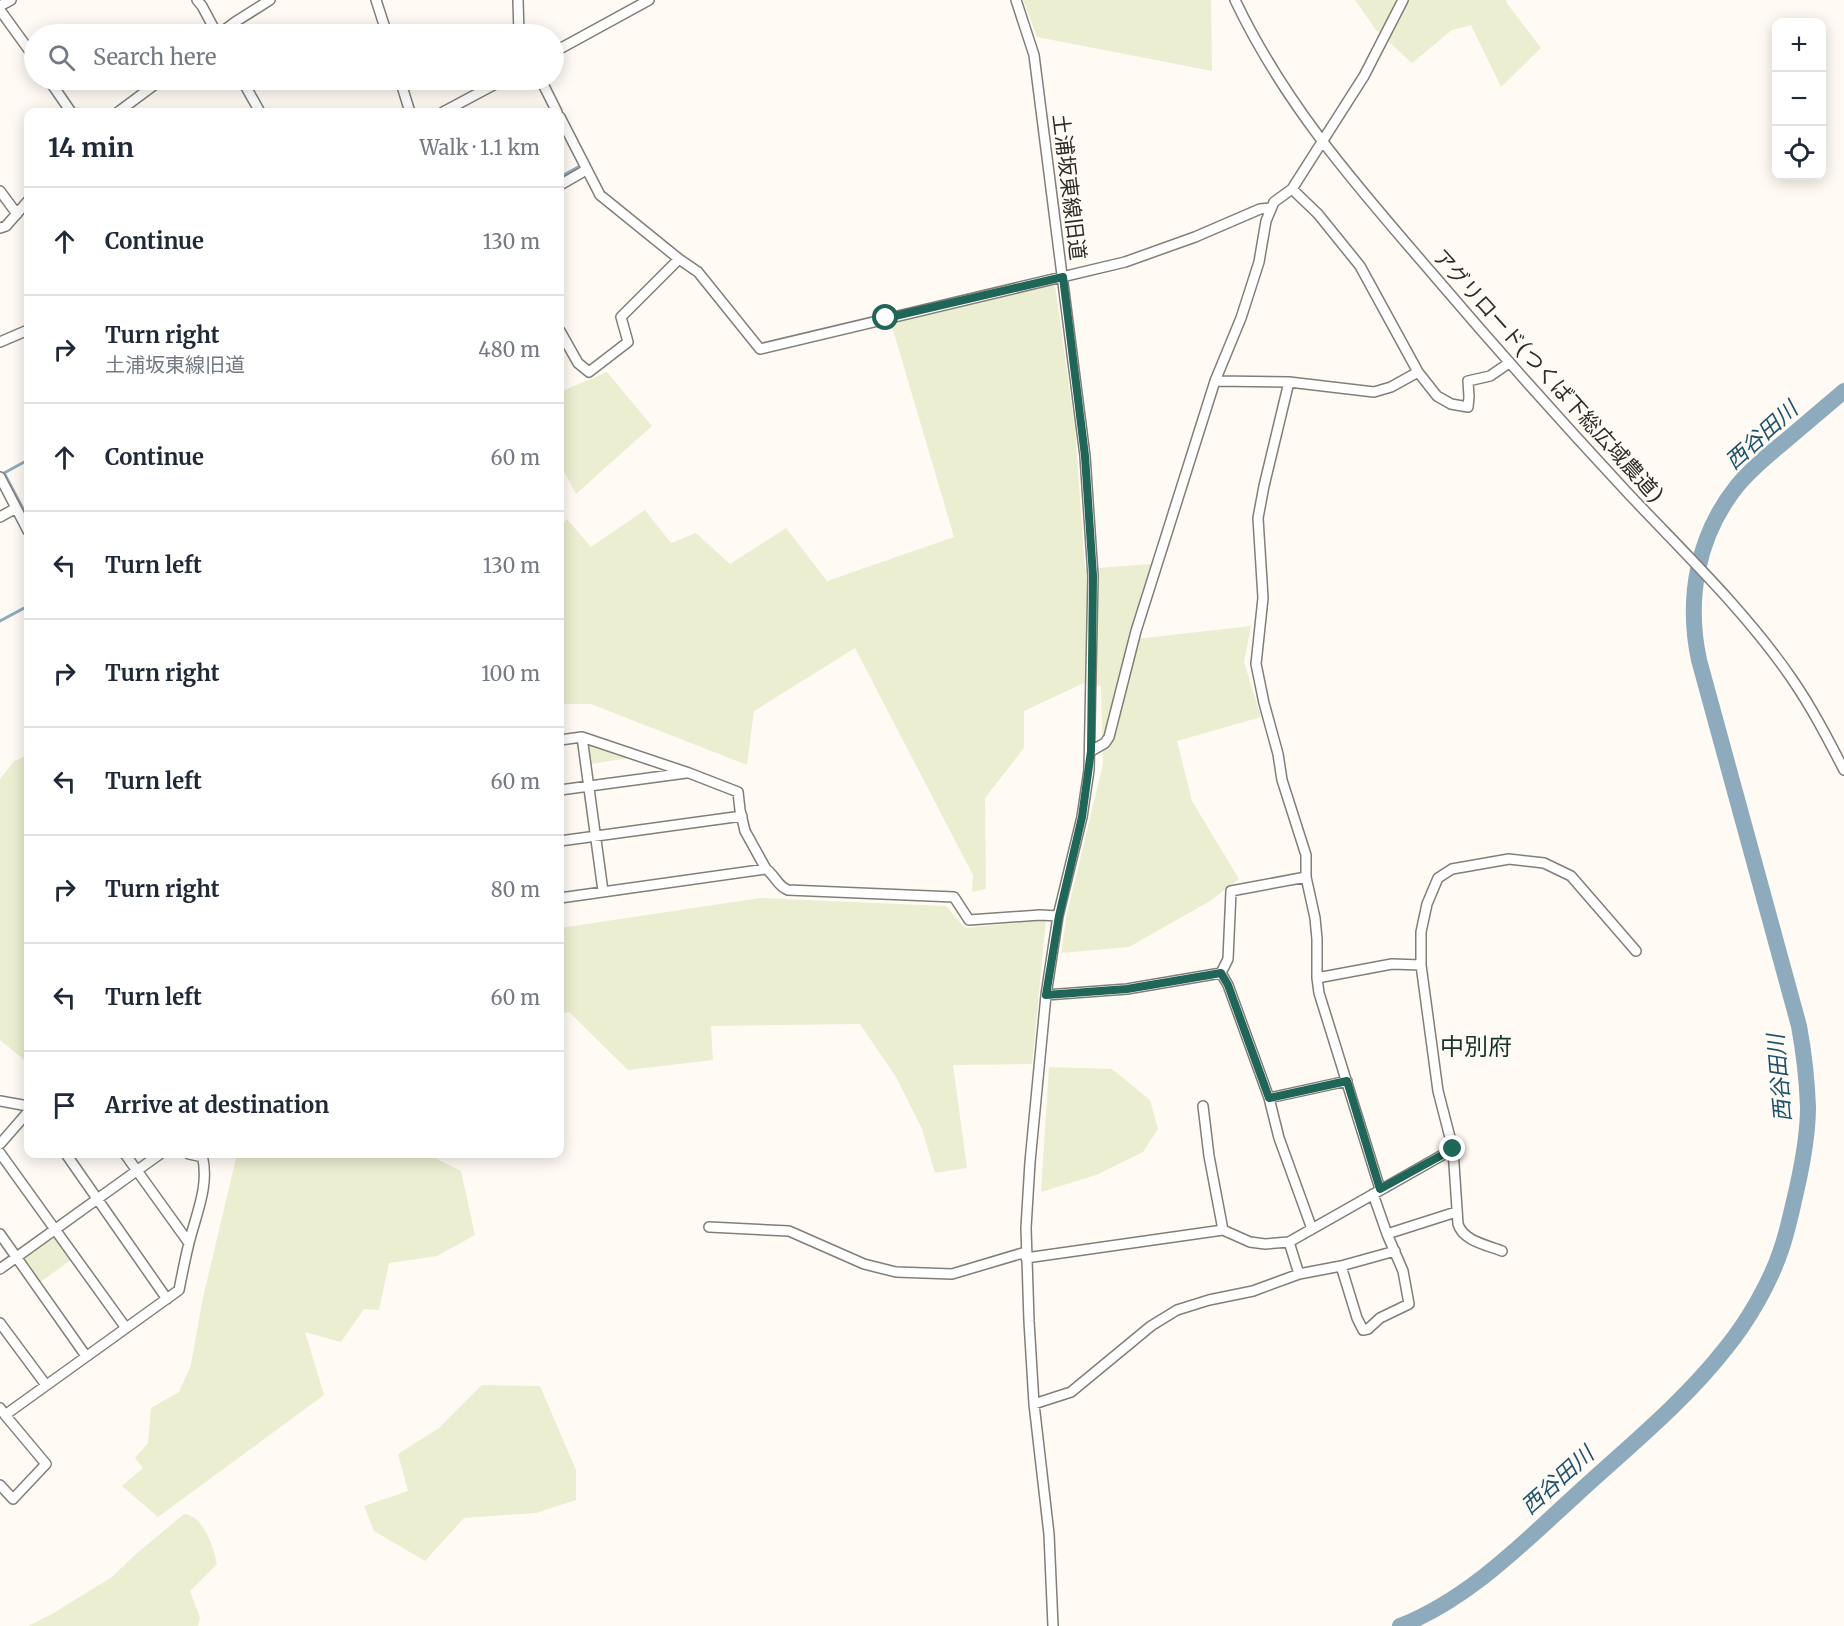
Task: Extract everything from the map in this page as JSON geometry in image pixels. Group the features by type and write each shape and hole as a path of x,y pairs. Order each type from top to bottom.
{"street":[{"path":"11,0 0,8 24,43"},
{"path":"197,0 212,24"},
{"path":"232,24 270,0"},
{"path":"376,0 384,24"},
{"path":"518,0 519,24"},
{"path":"564,47 649,0"},
{"name":"土浦坂東線旧道","path":"1016,0 1034,55 1085,456 1093,576 1091,751 1082,817 1059,916 1046,995 1030,1173 1026,1255 1034,1404 1049,1534 1053,1626"},
{"name":"アグリロード(つくば下総広域農道)","path":"1235,0 1275,76 1343,171 1509,363 1753,628 1793,680 1844,770"},
{"path":"1091,751 1105,743 1109,736 1136,631 1215,381 1259,262 1270,208 1274,202 1292,189 1364,76 1403,0"},
{"path":"56,90 68,108"},
{"path":"123,108 148,90"},
{"path":"248,90 258,108"},
{"path":"403,90 409,108"},
{"path":"450,108 484,90"},
{"path":"546,90 555,108"},
{"path":"564,125 600,195 698,272 760,349 1125,262 1195,237 1260,209 1270,208"},
{"path":"564,183 586,170"},
{"path":"1292,189 1318,214 1360,266 1418,372 1437,396 1451,404 1468,407 1468,381 1490,376 1509,363"},
{"path":"0,191 17,214"},
{"path":"0,228 6,226 24,206"},
{"path":"564,338 578,363 589,372 628,342 621,317 679,259"},
{"path":"0,342 24,332"},
{"path":"1215,381 1289,382 1374,392 1391,387 1418,372"},
{"path":"1289,382 1258,518 1263,597 1256,664 1282,780 1306,855 1306,877 1317,939 1317,978 1323,1007 1347,1081 1387,1234 1403,1271 1409,1304 1380,1318 1368,1329 1363,1330 1341,1266"},
{"path":"0,477 24,523"},
{"path":"0,517 16,508"},
{"path":"564,739 582,737 738,792 745,831 765,869 782,888 954,897 969,920 1040,915 1059,916"},
{"path":"582,737 603,891"},
{"path":"564,790 689,773"},
{"path":"564,841 742,816"},
{"path":"1502,1251 1463,1234 1459,1229 1456,1212 1453,1149 1438,1091 1421,965 1421,932 1427,904 1438,878 1452,869 1509,859 1544,863 1571,876 1636,951"},
{"path":"564,897 765,869"},
{"path":"1221,973 1227,959 1231,891 1306,877"},
{"path":"1317,978 1392,964 1421,965"},
{"path":"1046,995 1127,989 1221,973"},
{"path":"1221,973 1228,985 1269,1098 1279,1138 1312,1229"},
{"path":"1269,1098 1347,1081"},
{"path":"0,1101 24,1105"},
{"path":"1203,1106 1209,1156 1223,1230"},
{"path":"0,1144 24,1117"},
{"path":"709,1227 789,1231 864,1264 896,1272 952,1274 1026,1255 1223,1230 1250,1242 1264,1244 1289,1242 1453,1149"},
{"path":"0,1153 126,1328"},
{"path":"69,1158 167,1299"},
{"path":"128,1158 189,1243"},
{"path":"0,1269 154,1158"},
{"path":"0,1485 13,1499 46,1464 2,1411 46,1384 179,1290 205,1183 204,1158"},
{"path":"1387,1234 1456,1212"},
{"path":"0,1234 86,1356"},
{"path":"1289,1242 1299,1274"},
{"path":"1034,1404 1071,1392 1151,1326 1177,1310 1209,1300 1253,1291 1299,1274 1341,1266 1395,1251"},
{"path":"0,1323 46,1384"}],"green space":[{"path":"1023,0 1211,0 1212,71 1037,37"},
{"path":"1355,0 1507,0 1506,2 1541,48 1501,87 1471,25 1452,30 1412,63 1376,30"},
{"path":"1055,285 1075,429 1085,569 1151,564 1127,640 1251,626 1244,662 1261,717 1177,741 1192,801 1239,879 1210,901 1129,947 1061,953 1067,913 1103,764 1101,686 1084,683 1024,711 1024,748 985,798 986,889 972,892 973,875 855,648 754,711 747,765 591,704 564,704 564,522 567,519 591,547 645,510 671,543 696,533 730,564 786,528 827,581 954,537 891,323"},
{"path":"607,372 652,426 576,494 564,472 564,390"},
{"path":"587,743 630,758 591,764"},
{"path":"24,757 24,1060 0,1040 0,779 14,761"},
{"path":"760,898 946,906 965,928 1046,920 1032,1064 953,1065 967,1168 935,1173 922,1129 896,1077 860,1024 711,1026 713,1060 628,1070 569,1012 564,1013 564,927"},
{"path":"1049,1067 1112,1069 1150,1100 1158,1129 1143,1152 1096,1175 1041,1192"},
{"path":"236,1158 435,1158 461,1171 475,1235 437,1256 389,1263 379,1310 364,1309 341,1342 305,1332 324,1395 158,1517 122,1486 143,1468 135,1458 148,1443 151,1408 179,1392 191,1365 202,1302"},
{"path":"54,1237 71,1260 39,1283 22,1259"},
{"path":"482,1385 540,1386 576,1470 576,1500 536,1513 464,1518 425,1561 374,1531 364,1506 408,1491 398,1454 439,1428"},
{"path":"184,1514 197,1520 202,1526 210,1541 217,1564 190,1591 200,1618 198,1626 28,1626 112,1577"}],"waterway":[{"path":"564,175 580,166"},
{"name":"西谷田川","path":"1400,1626 1449,1601 1494,1568 1673,1406 1709,1368 1742,1326 1765,1288 1781,1250 1797,1188 1806,1138 1808,1107 1804,1056 1799,1026 1699,660 1695,637 1695,591 1698,569 1712,526 1723,505 1737,486 1760,462 1844,391"},
{"path":"24,462 4,473 24,510"},
{"path":"0,621 24,608"}],"district":[{"name":"中別府","path":"1476,1047"}],"route":[{"path":"886,318 1063,277 1085,456 1093,576 1091,751 1082,817 1053,945 1046,995 1127,989 1221,973 1228,985 1269,1098 1347,1081 1380,1189 1453,1149"}]}
